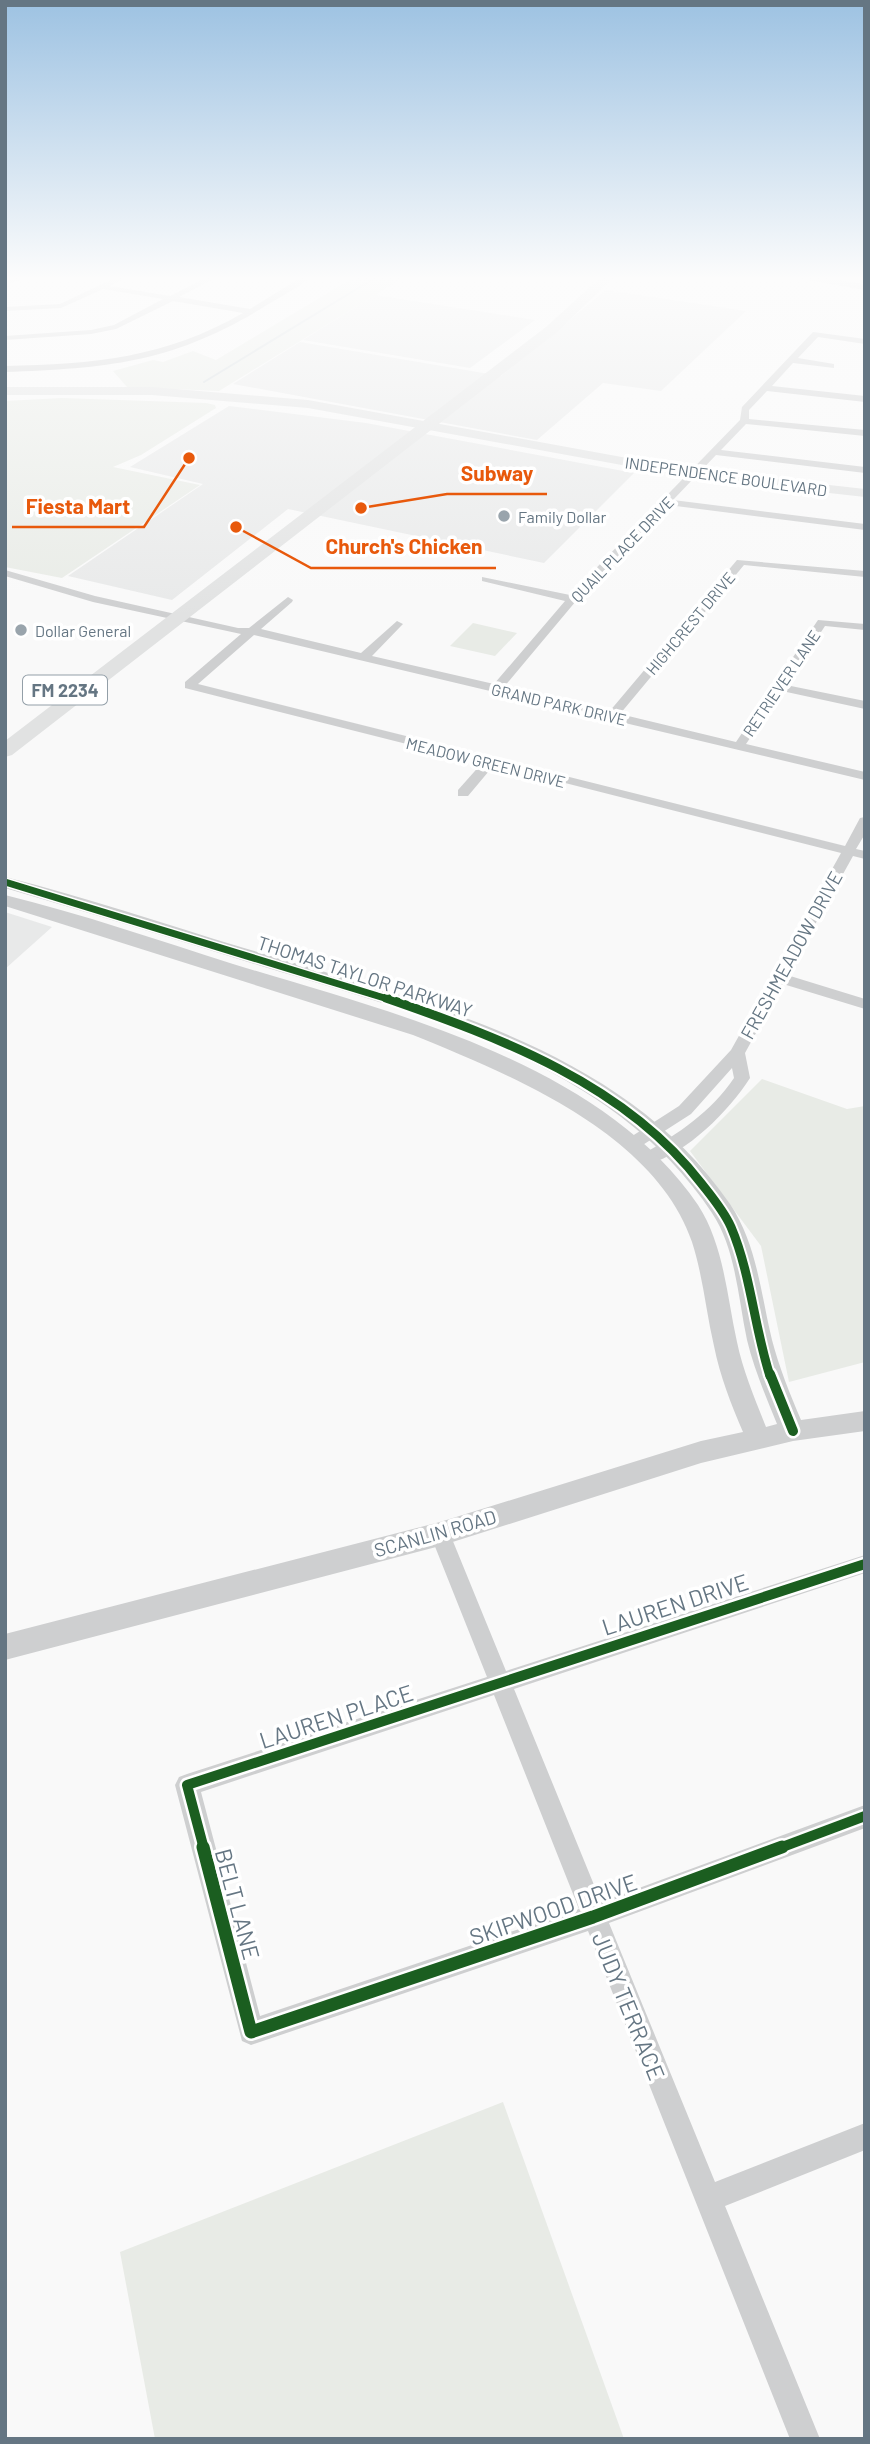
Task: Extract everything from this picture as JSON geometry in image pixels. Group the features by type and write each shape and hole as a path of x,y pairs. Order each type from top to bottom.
{"main road":[{"name":"INDEPENDENCE BOULEVARD","path":"5,391 113,390"},
{"name":"INDEPENDENCE BOULEVARD","path":"120,390 234,400 419,427 691,476 865,499"},
{"name":"FM 2234","path":"5,751 57,704 467,390"},
{"name":"INDEPENDENCE BOULEVARD","path":"5,398 234,400"},
{"name":"INDEPENDENCE BOULEVARD","path":"837,494 865,493"},
{"name":"FM 2234","path":"5,737 57,704"}],"street":[{"name":"QUAIL PLACE DRIVE","path":"496,689 572,599 744,421 745,409 764,390"},
{"path":"784,390 865,399"},
{"path":"744,421 865,433"},
{"path":"715,452 865,470"},
{"path":"666,502 865,527"},
{"name":"HIGHCREST DRIVE","path":"612,716 741,562 865,574"},
{"name":"GRAND PARK DRIVE","path":"6,572 48,588 176,613 238,631 253,631 865,776"},
{"path":"486,579 572,599"},
{"path":"253,631 288,600"},
{"name":"RETRIEVER LANE","path":"739,746 822,622 865,627"},
{"path":"363,658 397,624"},
{"name":"MEADOW GREEN DRIVE","path":"253,631 189,685 489,763 865,855"},
{"path":"780,687 865,705"},
{"path":"463,793 489,763"},
{"name":"FRESHMEADOW DRIVE","path":"632,1144 685,1110 737,1053 865,821"},
{"name":"THOMAS TAYLOR PARKWAY","path":"5,882 34,900 417,1029 502,1065 546,1088 632,1144 649,1158 690,1211 705,1244 713,1271 725,1342 736,1382 758,1438"},
{"name":"THOMAS TAYLOR PARKWAY","path":"5,900 34,900 432,1013 565,1074 654,1131 696,1171 723,1212 738,1245 773,1385 793,1430"},
{"path":"777,977 865,1004"},
{"name":"FRESHMEADOW DRIVE","path":"649,1158 670,1146 728,1100 742,1078 737,1053"},
{"name":"SCANLIN ROAD","path":"5,1647 440,1534 701,1452 793,1430 865,1421"},
{"name":"JUDY TERRACE","path":"440,1534 805,2439"},
{"name":"LAUREN DRIVE","path":"498,1682 865,1564"},
{"name":"LAUREN PLACE","path":"187,1785 498,1682"},
{"name":"BELT LANE","path":"187,1785 251,2032"},
{"name":"SKIPWOOD DRIVE","path":"251,2032 593,1917 865,1816"},
{"path":"708,2199 865,2136"}],"shaded area":[{"path":"266,390 595,390 537,440"},
{"path":"62,398 206,403 215,405 216,408 141,455 113,467 200,485 62,578 5,567 5,401"},
{"path":"229,406 366,423 634,473 544,563 288,509 172,600 68,576 203,484 130,467"},
{"path":"473,623 517,633 495,656 450,646"},
{"path":"5,912 52,927 5,969"},
{"path":"762,1079 847,1109 865,1106 865,1362 789,1382 761,1246 690,1151"},
{"path":"503,2102 624,2439 155,2439 120,2252"}],"cycle path":[{"path":"5,882 323,978 452,1021 517,1048 578,1079 634,1116 683,1159 722,1210 737,1242 760,1341 793,1431"},
{"path":"865,1564 187,1785 251,2032 593,1917 865,1816"}],"place":[{"name":"Fiesta Mart","path":"189,458"},
{"name":"Subway","path":"361,508"},
{"name":"Family Dollar","path":"504,516"},
{"name":"Church's Chicken","path":"236,527"},
{"name":"Dollar General","path":"21,630"}]}
